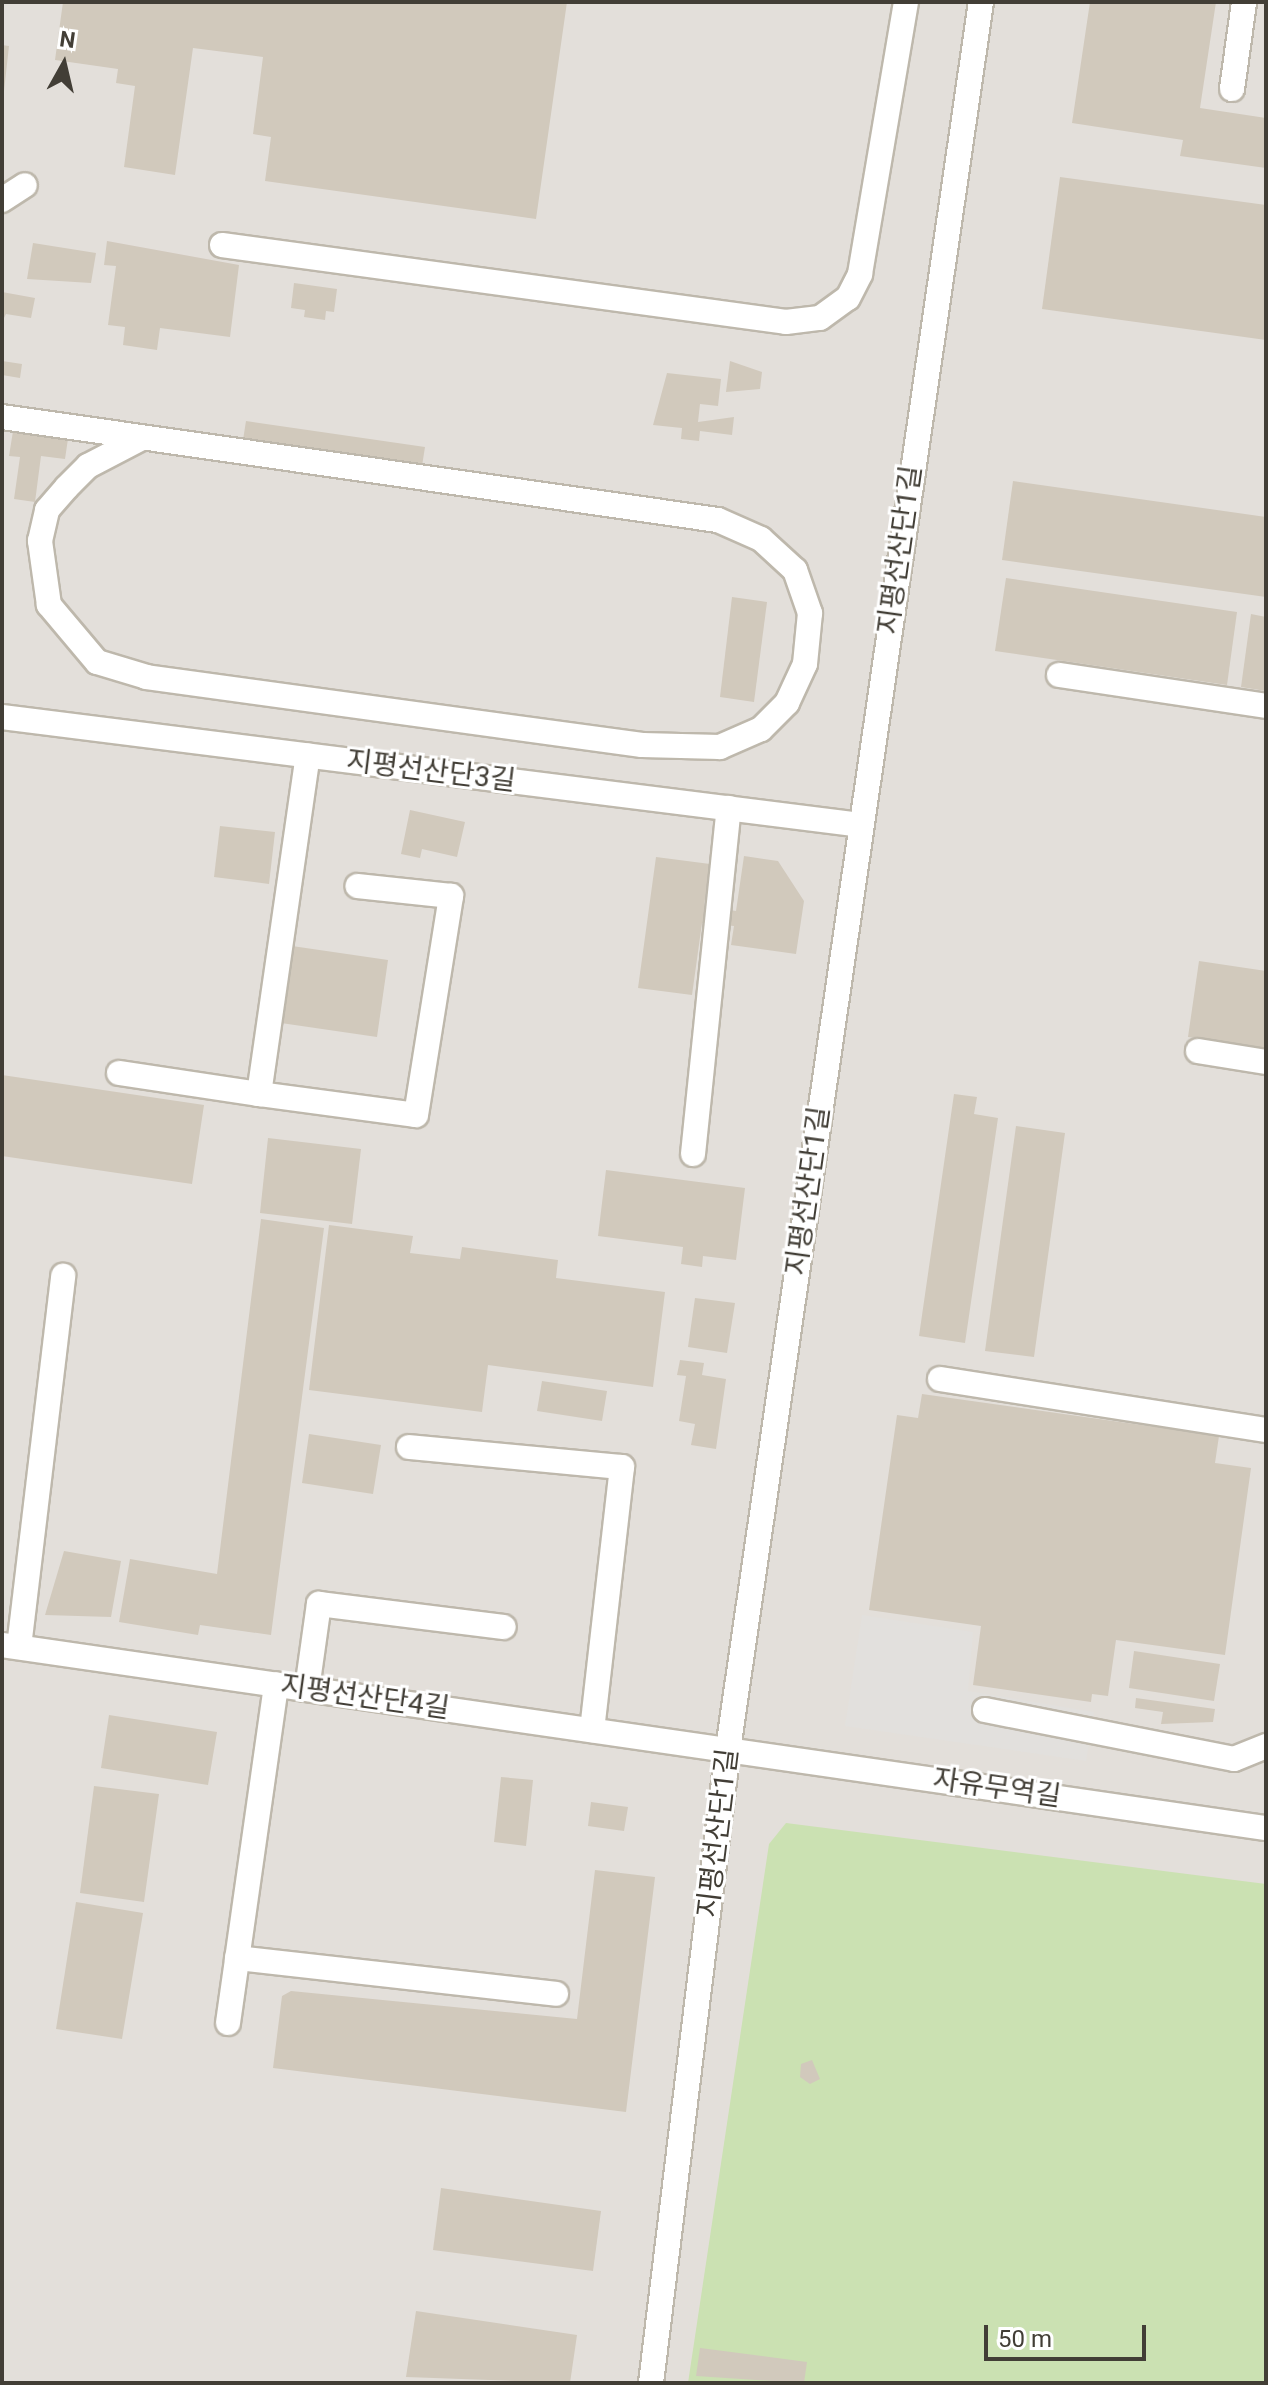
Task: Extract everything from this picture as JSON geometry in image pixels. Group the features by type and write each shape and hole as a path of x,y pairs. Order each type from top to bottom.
{"street":[{"path":"222,245 786,322 820,318 848,298 860,274 906,2"},
{"name":"지평선산단1길","path":"651,2383 728,1749 981,2"},
{"path":"1232,89 1244,2"},
{"path":"2,200 25,185"},
{"path":"2,417 718,520 761,539 795,570 810,613 805,664 787,703 761,729 720,747 642,745 147,677 97,662 49,605 40,541 47,510 67,487 88,466 142,438"},
{"path":"1059,675 1266,706"},
{"name":"지평선산단3길","path":"2,717 860,825"},
{"path":"259,1094 308,756"},
{"path":"693,1154 729,808"},
{"path":"119,1073 416,1115 451,896 358,886"},
{"path":"1198,1051 1266,1062"},
{"path":"10,1646 63,1276"},
{"path":"940,1379 1266,1430"},
{"path":"409,1447 622,1467 592,1730"},
{"path":"307,1689 319,1604 504,1627"},
{"name":"지평선산단4길","path":"10,1646 728,1749"},
{"path":"228,2023 276,1684"},
{"path":"985,1710 1234,1759 1266,1746"},
{"name":"자유무역길","path":"728,1749 1266,1828"},
{"path":"237,1958 556,1994"}],"shaded area":[{"path":"2,2 1266,2 1266,2383 2,2383"},
{"path":"862,1615 973,1632 968,1691 1094,1712 1086,1761 845,1726"}],"green space":[{"path":"786,1823 1266,1884 1266,2383 688,2383 769,1844"}],"building":[{"path":"63,2 567,2 536,219 265,181 271,137 253,134 263,57 193,48 175,175 124,167 135,86 116,83 118,69 55,60"},
{"path":"1090,2 1216,2 1200,108 1266,118 1266,168 1180,156 1183,140 1072,123"},
{"path":"2,45 9,46 4,91 2,90"},
{"path":"1060,177 1266,205 1266,340 1042,309"},
{"path":"107,241 239,265 230,337 160,328 157,350 123,345 125,327 108,325 116,266 104,265"},
{"path":"33,243 96,253 91,283 27,279"},
{"path":"294,283 337,289 334,312 326,311 325,320 304,317 305,310 291,308"},
{"path":"2,292 35,298 31,318 6,314 2,322"},
{"path":"2,361 22,364 20,378 2,375"},
{"path":"730,361 762,372 760,389 726,392"},
{"path":"667,373 721,379 718,406 700,404 698,422 734,417 732,435 700,431 699,441 681,439 682,428 653,425"},
{"path":"246,421 425,447 422,466 243,440"},
{"path":"14,425 69,432 65,459 41,456 35,502 14,499 20,457 9,456"},
{"path":"1013,481 1266,517 1266,597 1002,560"},
{"path":"1006,578 1237,612 1227,685 995,651"},
{"path":"732,597 767,602 754,702 720,697"},
{"path":"1251,614 1266,617 1266,691 1241,687"},
{"path":"410,810 465,822 457,857 422,849 420,858 401,854"},
{"path":"220,826 275,832 269,884 214,877"},
{"path":"744,856 778,861 804,901 796,954 731,945 734,926 702,923 692,995 638,988 656,857 710,864 704,906 736,911"},
{"path":"292,946 388,960 377,1037 281,1023"},
{"path":"1199,961 1266,971 1266,1048 1188,1037"},
{"path":"2,1075 204,1105 192,1184 2,1156"},
{"path":"954,1094 977,1097 974,1114 998,1118 965,1343 919,1336"},
{"path":"1016,1126 1065,1133 1034,1357 985,1351"},
{"path":"268,1138 361,1149 352,1224 260,1213"},
{"path":"606,1170 745,1188 736,1260 703,1256 702,1267 681,1264 683,1247 598,1236"},
{"path":"261,1219 324,1228 271,1635 200,1625 198,1635 119,1622 130,1559 217,1574"},
{"path":"329,1225 413,1236 410,1253 460,1259 462,1247 558,1260 556,1278 665,1292 653,1387 488,1365 482,1412 309,1390"},
{"path":"695,1298 735,1303 727,1353 688,1347"},
{"path":"680,1360 704,1363 702,1375 726,1379 716,1449 691,1445 695,1424 679,1421 686,1376 677,1375"},
{"path":"542,1381 607,1391 602,1421 537,1411"},
{"path":"922,1394 1219,1436 1215,1463 1251,1468 1225,1655 1116,1640 1108,1696 1092,1694 1091,1702 973,1685 981,1626 869,1610 897,1415 918,1418"},
{"path":"309,1434 381,1445 373,1494 302,1483"},
{"path":"64,1551 121,1561 111,1617 45,1615"},
{"path":"1134,1651 1220,1664 1214,1701 1129,1688"},
{"path":"1136,1698 1215,1709 1213,1722 1161,1724 1163,1712 1135,1708"},
{"path":"109,1715 217,1732 208,1785 101,1768"},
{"path":"501,1777 533,1780 526,1846 494,1842"},
{"path":"94,1786 159,1794 144,1902 80,1893"},
{"path":"591,1802 628,1807 624,1831 588,1826"},
{"path":"595,1870 655,1877 626,2112 273,2068 282,1996 291,1991 577,2019"},
{"path":"76,1902 143,1913 122,2039 56,2029"},
{"path":"812,2060 820,2079 810,2084 800,2077 801,2064"},
{"path":"441,2188 601,2211 593,2271 433,2250"},
{"path":"416,2311 577,2335 570,2383 406,2377"},
{"path":"700,2348 807,2362 804,2383 696,2376"}]}
